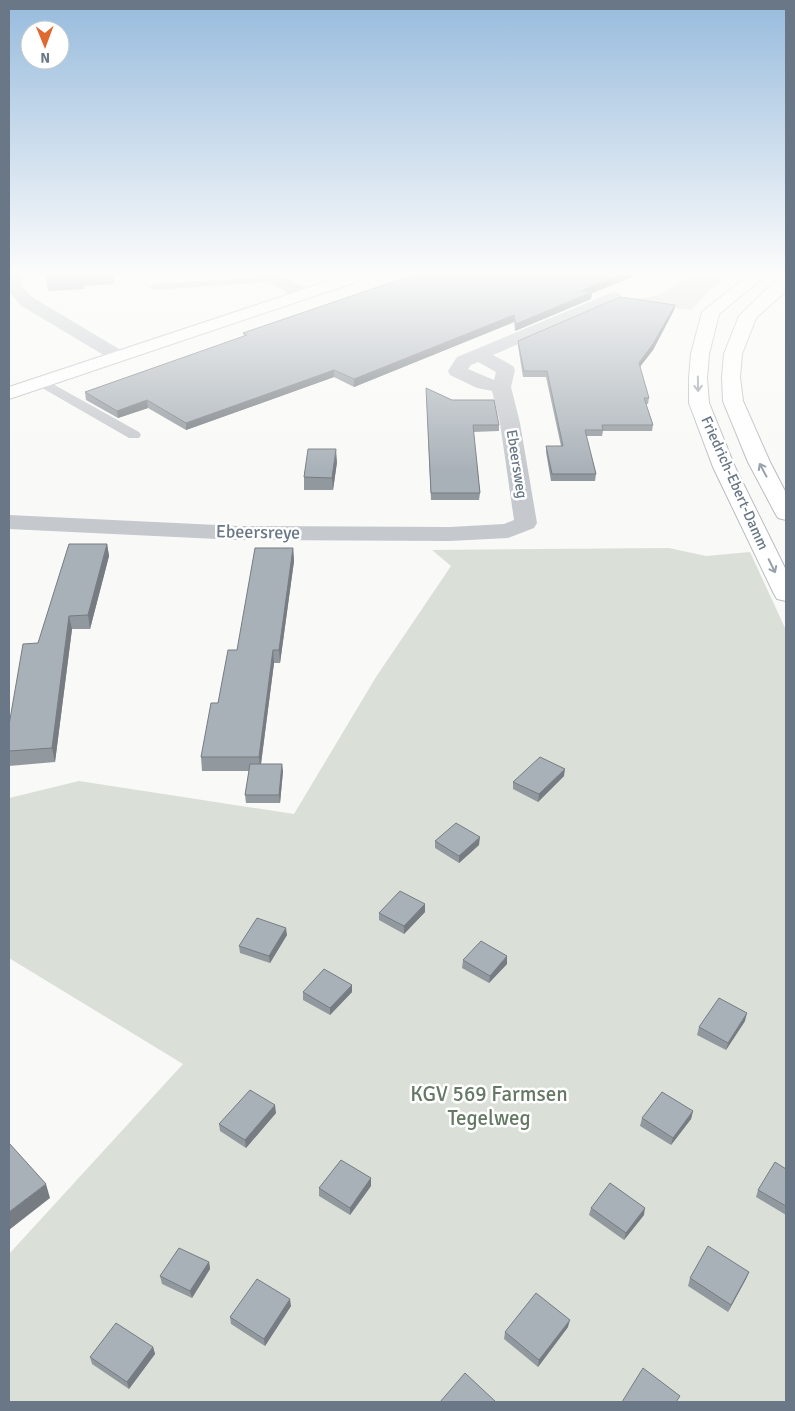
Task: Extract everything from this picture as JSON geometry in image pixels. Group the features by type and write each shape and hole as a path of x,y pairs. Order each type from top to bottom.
{"main road":[{"path":"9,393 166,340"},
{"name":"Friedrich-Ebert-Damm","path":"704,340 700,354 698,378 699,403 724,467 786,594"},
{"name":"Friedrich-Ebert-Damm","path":"739,340 733,354 731,377 733,401 759,462 786,513"}],"street":[{"path":"90,340 118,356"},
{"path":"501,387 484,384 457,371 464,362 515,340"},
{"name":"Ebeersweg","path":"480,355 506,370 501,387 510,423 526,523 508,531"},
{"name":"Ebeersreye","path":"9,522 238,533 450,534 508,531"}],"lane":[{"path":"42,382 134,435"}],"green space":[{"name":"KGV 569 Farmsen Tegelweg","path":"669,548 706,556 750,552 786,630 786,1402 9,1402 9,1254 183,1064 9,958 9,798 79,781 294,814 376,677 451,566 432,550"}],"building":[{"path":"233,340 452,340 354,379 334,370 186,423 147,400 117,411 85,392"},
{"path":"655,340 639,363 649,398 644,398 653,425 602,425 603,430 585,430 596,474 552,474 546,446 563,446 547,371 524,371 518,341"},
{"path":"426,388 452,400 494,400 499,425 473,425 480,493 431,493"},
{"path":"308,449 336,449 332,478 304,477"},
{"path":"69,544 107,544 88,615 69,616 52,748 9,751 9,725 23,644 38,643"},
{"path":"255,548 293,548 279,650 273,650 259,757 201,757 211,703 218,703 228,650 237,650"},
{"path":"540,757 565,769 539,794 513,782"},
{"path":"250,764 282,764 279,795 245,795"},
{"path":"456,823 480,837 459,856 435,841"},
{"path":"400,891 425,904 404,926 379,913"},
{"path":"257,918 286,928 269,956 239,946"},
{"path":"481,941 507,956 490,976 463,960"},
{"path":"324,969 352,985 330,1008 303,992"},
{"path":"719,998 747,1013 728,1043 699,1027"},
{"path":"250,1090 275,1105 245,1140 219,1124"},
{"path":"662,1092 693,1111 673,1138 642,1118"},
{"path":"9,1143 46,1184 9,1212"},
{"path":"341,1160 371,1178 350,1208 319,1188"},
{"path":"775,1162 786,1169 786,1206 758,1190"},
{"path":"610,1183 645,1208 626,1233 591,1208"},
{"path":"708,1246 749,1272 731,1305 690,1278"},
{"path":"179,1248 209,1262 190,1291 160,1276"},
{"path":"257,1279 290,1299 264,1339 230,1317"},
{"path":"536,1293 570,1320 539,1360 505,1332"},
{"path":"116,1323 153,1347 127,1382 90,1357"},
{"path":"643,1368 680,1396 676,1402 622,1402"},
{"path":"465,1373 496,1402 440,1402"}]}
